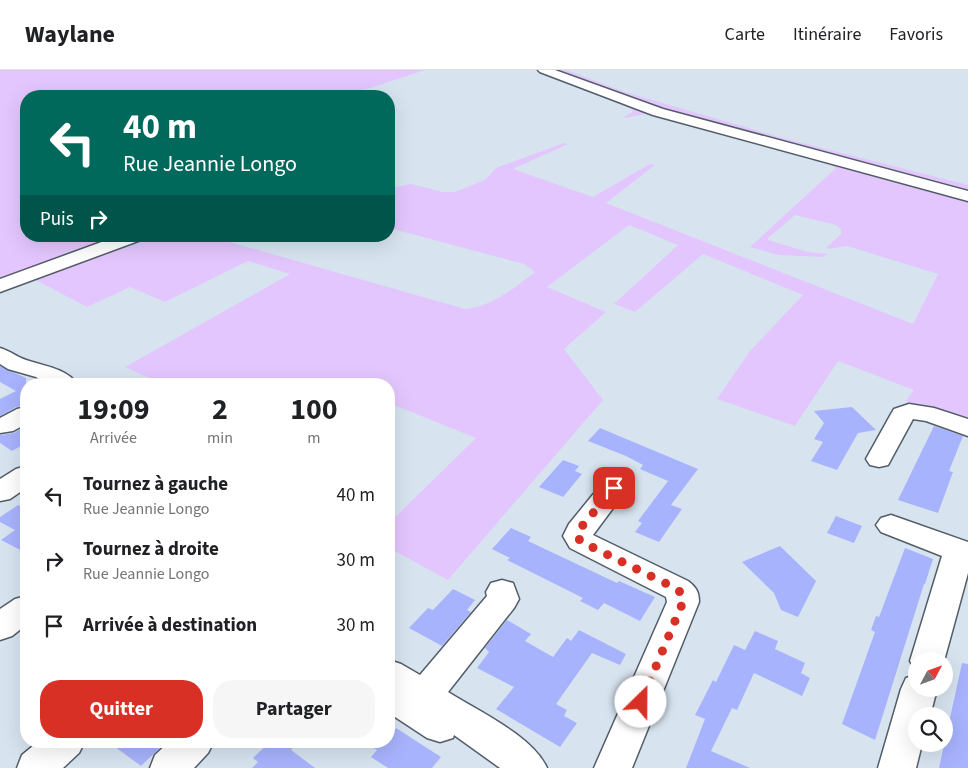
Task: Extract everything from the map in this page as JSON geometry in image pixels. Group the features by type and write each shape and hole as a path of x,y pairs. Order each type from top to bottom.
{"street":[{"path":"544,70 658,112 968,196"},
{"path":"0,286 119,242"},
{"path":"0,355 16,364 44,372 54,378"},
{"path":"879,459 903,414 907,412 920,412 968,428"},
{"path":"4,426 20,417"},
{"path":"613,768 683,602 682,594 677,589 580,541 578,531 614,488"},
{"path":"891,525 964,553 930,652"},
{"path":"406,695 505,596"},
{"path":"0,627 20,612"},
{"path":"395,681 406,695 493,758 514,768"},
{"path":"406,695 502,746 528,768"},
{"path":"897,768 916,698"},
{"path":"36,768 58,748"},
{"path":"168,768 188,748"}],"shaded area":[{"path":"0,70 425,70 364,90 20,90 20,242 230,242 465,309 493,301 535,272 524,264 395,230 395,188 411,184 443,192 455,192 485,180 496,168 564,143 568,144 513,169 593,197 650,164 655,165 606,203 913,324 938,274 847,246 826,248 841,234 841,229 836,225 795,215 768,238 768,240 808,252 828,254 823,257 778,255 750,247 836,168 826,162 648,113 626,118 624,117 633,112 630,108 536,70 566,70 625,92 779,137 968,185 968,422 906,401 914,390 838,361 795,426 717,399 750,351 803,295 703,254 635,312 614,304 678,245 629,225 547,287 606,312 564,349 603,400 448,580 395,551 395,517 476,438 395,405 395,378 150,378 125,367 290,274 248,261 165,302 130,287 87,307 30,277 0,288"}],"building":[{"path":"0,366 26,378 20,378 20,406 0,416 0,399 16,391 0,382"},
{"path":"852,407 876,430 858,433 837,470 811,461 823,442 814,439 824,423 814,411"},
{"path":"934,426 963,436 949,471 953,472 938,513 898,500"},
{"path":"600,428 698,469 671,505 682,509 659,542 635,532 642,523 638,521 668,481 640,469 643,465 626,456 588,441"},
{"path":"20,430 20,446 12,451 0,443 0,435 14,433"},
{"path":"563,460 579,466 575,471 582,474 563,497 539,487"},
{"path":"18,505 20,506 20,550 1,540 15,530 0,522 0,517"},
{"path":"836,516 862,526 854,543 827,533"},
{"path":"511,528 531,537 528,541 617,583 619,581 655,597 640,621 604,603 598,610 580,601 583,598 507,560 510,558 492,549"},
{"path":"780,546 816,581 798,617 781,610 774,593 742,562"},
{"path":"905,548 933,559 875,740 842,724 875,632 871,630 876,616 879,617"},
{"path":"453,589 475,600 467,610 471,612 442,646 409,628 428,608 433,610"},
{"path":"507,620 531,634 525,641 553,657 567,638 571,641 579,630 626,654 620,665 592,653 556,704 567,710 564,716 577,723 560,747 496,709 514,687 477,668 489,652 485,648"},
{"path":"755,631 778,641 775,649 805,663 801,673 810,678 802,696 754,673 737,710 732,708 711,751 750,768 686,768 705,719 695,715 713,680 716,682 734,645 745,650"},
{"path":"962,663 968,664 968,768 939,768 943,752 953,752 952,707"},
{"path":"396,728 441,757 432,768 388,768 371,757 377,750 374,748 395,748"},
{"path":"117,748 160,748 141,766"},
{"path":"264,748 293,748 291,750 315,768 252,768 258,762 253,758"}],"route":[{"path":"614,488 578,531 580,541 677,589 682,594 683,602 641,702"}]}
